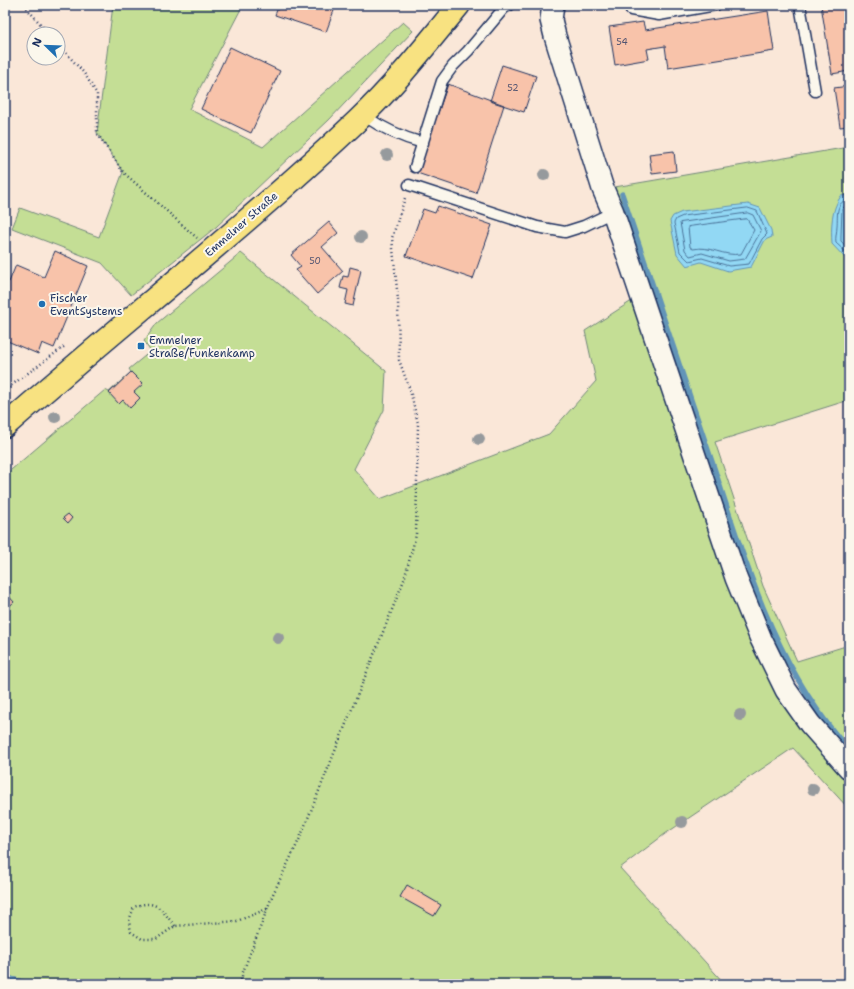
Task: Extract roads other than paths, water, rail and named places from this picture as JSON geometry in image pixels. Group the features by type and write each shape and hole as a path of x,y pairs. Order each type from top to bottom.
{"main road":[{"name":"Emmelner Straße","path":"5,426 226,238 363,115 416,58 459,5"}],"street":[{"path":"553,5 551,20 555,36 603,189 613,212 736,578 761,639 786,690 810,724 849,768"}],"lane":[{"path":"415,167 442,81 452,66 468,51 504,8 510,5"},
{"path":"629,5 631,10 659,15 716,5"},
{"path":"800,5 815,91"},
{"path":"363,115 388,131 422,143"},
{"path":"409,185 537,226 565,232 584,226 613,212"}],"water":[{"path":"849,195 849,259 846,259 832,244 832,225 833,213 838,201 841,196"},
{"path":"748,204 760,208 771,230 772,237 765,240 751,267 728,271 701,262 687,266 677,254 670,221 673,216 682,212"},
{"path":"5,975 37,984 5,984"}],"waterway":[{"path":"622,194 736,536 765,612 801,685 823,718 849,750"}],"place":[{"name":"Fischer EventSystems","path":"42,304"},
{"name":"Emmelner Straße/Funkenkamp","path":"141,346"}]}
